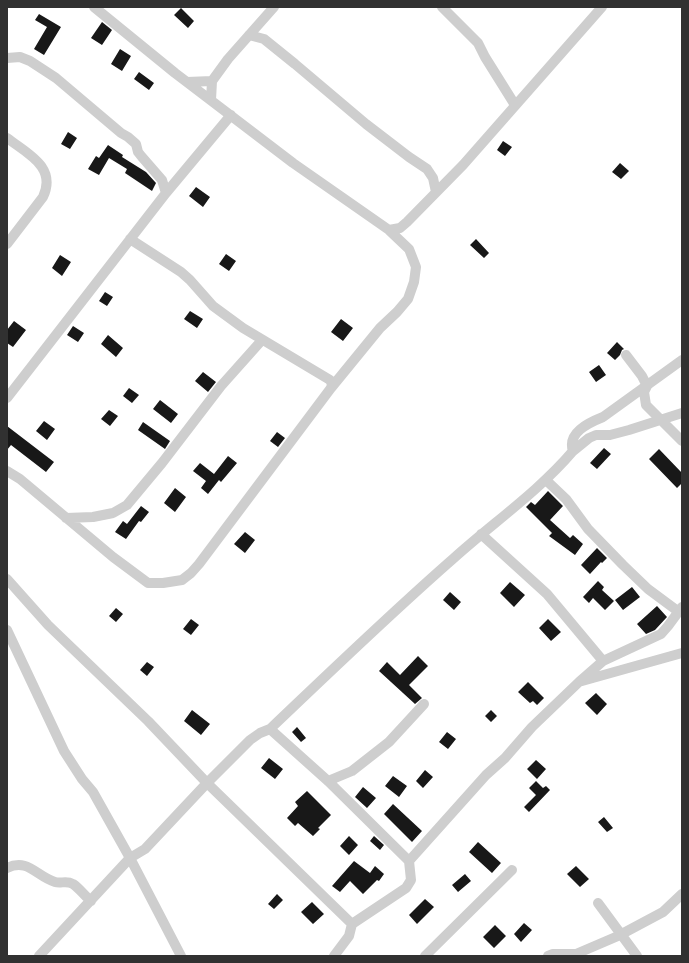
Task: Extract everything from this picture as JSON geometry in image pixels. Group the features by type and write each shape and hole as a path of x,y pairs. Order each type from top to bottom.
{"street":[{"path":"7,471 20,479 113,557 148,583 163,583 182,580 199,564 331,388 380,328 408,299 414,282 416,268 409,249 389,230 293,163 187,82 94,7"},
{"path":"211,100 212,81 228,59 274,7"},
{"path":"442,7 467,30 478,43 515,105"},
{"path":"389,230 400,228 407,222 463,165 602,7"},
{"path":"249,35 264,39 366,124 409,157 427,168 433,178 436,192"},
{"path":"7,58 20,57 37,65 56,78 121,133 128,137 136,144 138,152 162,180 166,193"},
{"path":"187,82 212,81"},
{"path":"7,398 166,193 231,115"},
{"path":"7,138 40,164 46,173 48,182 43,197 7,244"},
{"path":"130,239 181,272 213,306 243,328 330,380 332,384 331,388"},
{"path":"66,518 93,517 113,514 127,505 162,463 221,386 262,340"},
{"path":"626,355 642,376 647,386"},
{"path":"573,451 572,441 575,434 590,422 602,417 647,386 682,360"},
{"path":"647,386 644,392 646,405 682,441"},
{"path":"39,956 130,858 145,849 250,740 260,733 270,729 401,604 481,534 500,520 546,480 573,451 589,438 596,435 610,435 682,413"},
{"path":"410,861 486,775 505,758 532,727 578,682 603,661 661,634 680,609 648,589 623,565 588,529 566,499 546,480"},
{"path":"481,534 547,594 603,661"},
{"path":"7,579 48,625 148,721 207,783 352,924"},
{"path":"7,630 64,751 82,779 93,792 182,956"},
{"path":"578,682 682,653"},
{"path":"328,781 352,770 389,742 424,704"},
{"path":"270,729 328,781 410,861 411,880 406,888 352,924 350,936 334,956"},
{"path":"7,868 15,864 25,866 46,879 57,883 67,882 74,885 91,901"},
{"path":"425,956 512,870"},
{"path":"548,956 553,954 576,954 622,934 663,912 682,894"},
{"path":"598,903 637,956"}],"building":[{"path":"181,8 194,21 188,28 174,15"},
{"path":"39,14 61,27 44,55 34,49 47,27 35,20"},
{"path":"102,22 112,30 102,45 91,38"},
{"path":"120,49 131,56 122,71 111,64"},
{"path":"139,72 154,83 149,90 134,79"},
{"path":"68,132 77,138 70,149 61,144"},
{"path":"503,141 512,147 505,156 497,150"},
{"path":"108,145 123,155 122,157 146,172 156,183 152,191 125,173 127,169 109,158 99,175 88,169 96,156 99,158"},
{"path":"620,163 629,171 621,179 612,172"},
{"path":"196,187 210,197 203,207 189,196"},
{"path":"476,239 489,253 484,258 470,245"},
{"path":"226,254 236,261 229,271 219,264"},
{"path":"60,255 71,262 62,276 52,268"},
{"path":"105,292 113,297 107,306 99,301"},
{"path":"190,311 203,319 197,328 184,319"},
{"path":"341,319 353,328 343,341 331,332"},
{"path":"14,321 26,330 13,347 7,343 7,330"},
{"path":"73,326 84,333 78,342 67,335"},
{"path":"108,335 123,348 116,357 101,344"},
{"path":"617,342 624,349 615,360 607,353"},
{"path":"599,365 606,375 596,382 589,372"},
{"path":"203,372 216,382 208,392 195,381"},
{"path":"129,388 139,395 132,403 123,396"},
{"path":"160,400 178,414 171,423 153,409"},
{"path":"109,410 118,416 110,426 101,419"},
{"path":"44,421 55,429 47,440 36,431"},
{"path":"143,422 170,441 165,449 138,430"},
{"path":"7,426 54,462 46,472 11,445 7,450"},
{"path":"277,432 285,438 278,447 270,441"},
{"path":"604,448 611,454 597,469 590,463"},
{"path":"659,449 682,473 682,483 677,488 649,459"},
{"path":"228,456 237,463 221,482 219,480 208,494 201,488 206,481 193,471 200,463 214,474"},
{"path":"175,488 186,497 175,512 164,503"},
{"path":"548,491 563,506 550,520 570,538 573,535 583,544 575,555 549,536 552,533 526,507 531,502 535,505"},
{"path":"141,506 149,512 141,522 139,521 126,539 115,532 123,521 127,524"},
{"path":"245,532 255,540 245,553 234,544"},
{"path":"597,548 607,558 590,574 581,565"},
{"path":"598,581 604,587 602,590 614,601 605,610 593,598 589,603 583,597"},
{"path":"510,582 525,595 514,607 500,593"},
{"path":"632,587 640,597 623,610 615,600"},
{"path":"450,592 461,602 454,610 443,600"},
{"path":"657,606 667,617 655,630 646,634 637,624"},
{"path":"116,608 123,614 116,622 109,616"},
{"path":"191,619 199,625 191,635 183,629"},
{"path":"548,619 561,632 551,641 539,628"},
{"path":"418,656 428,666 409,685 422,698 415,704 379,671 387,662 400,675"},
{"path":"147,662 154,667 147,676 140,670"},
{"path":"528,682 544,698 537,705 533,701 530,703 518,692"},
{"path":"596,693 607,704 597,715 585,703"},
{"path":"192,710 210,724 201,735 184,721"},
{"path":"491,710 497,716 491,722 485,716"},
{"path":"297,727 306,738 301,742 292,732"},
{"path":"447,732 456,739 448,749 439,742"},
{"path":"269,758 283,769 275,779 261,768"},
{"path":"536,760 546,769 537,779 527,769"},
{"path":"425,770 433,777 423,788 416,781"},
{"path":"393,776 407,786 399,797 385,786"},
{"path":"536,781 543,788 546,786 550,790 529,812 524,807 536,795 529,788"},
{"path":"363,787 376,798 367,808 355,797"},
{"path":"307,791 331,815 318,828 320,829 313,836 298,823 295,826 287,818 298,806 295,802"},
{"path":"393,804 422,831 412,842 384,814"},
{"path":"604,817 613,828 607,832 598,822"},
{"path":"349,836 358,845 349,855 340,846"},
{"path":"374,836 384,845 380,850 370,841"},
{"path":"478,842 501,863 492,873 469,852"},
{"path":"354,861 370,873 375,866 384,874 379,881 377,880 363,894 350,881 340,892 332,886"},
{"path":"576,866 589,879 580,887 567,874"},
{"path":"465,874 471,881 458,892 452,885"},
{"path":"277,894 283,900 274,909 268,904"},
{"path":"425,899 434,907 417,924 409,915"},
{"path":"312,902 324,914 313,924 301,912"},
{"path":"524,923 532,930 521,942 514,934"},
{"path":"495,925 506,936 494,948 483,937"}]}
